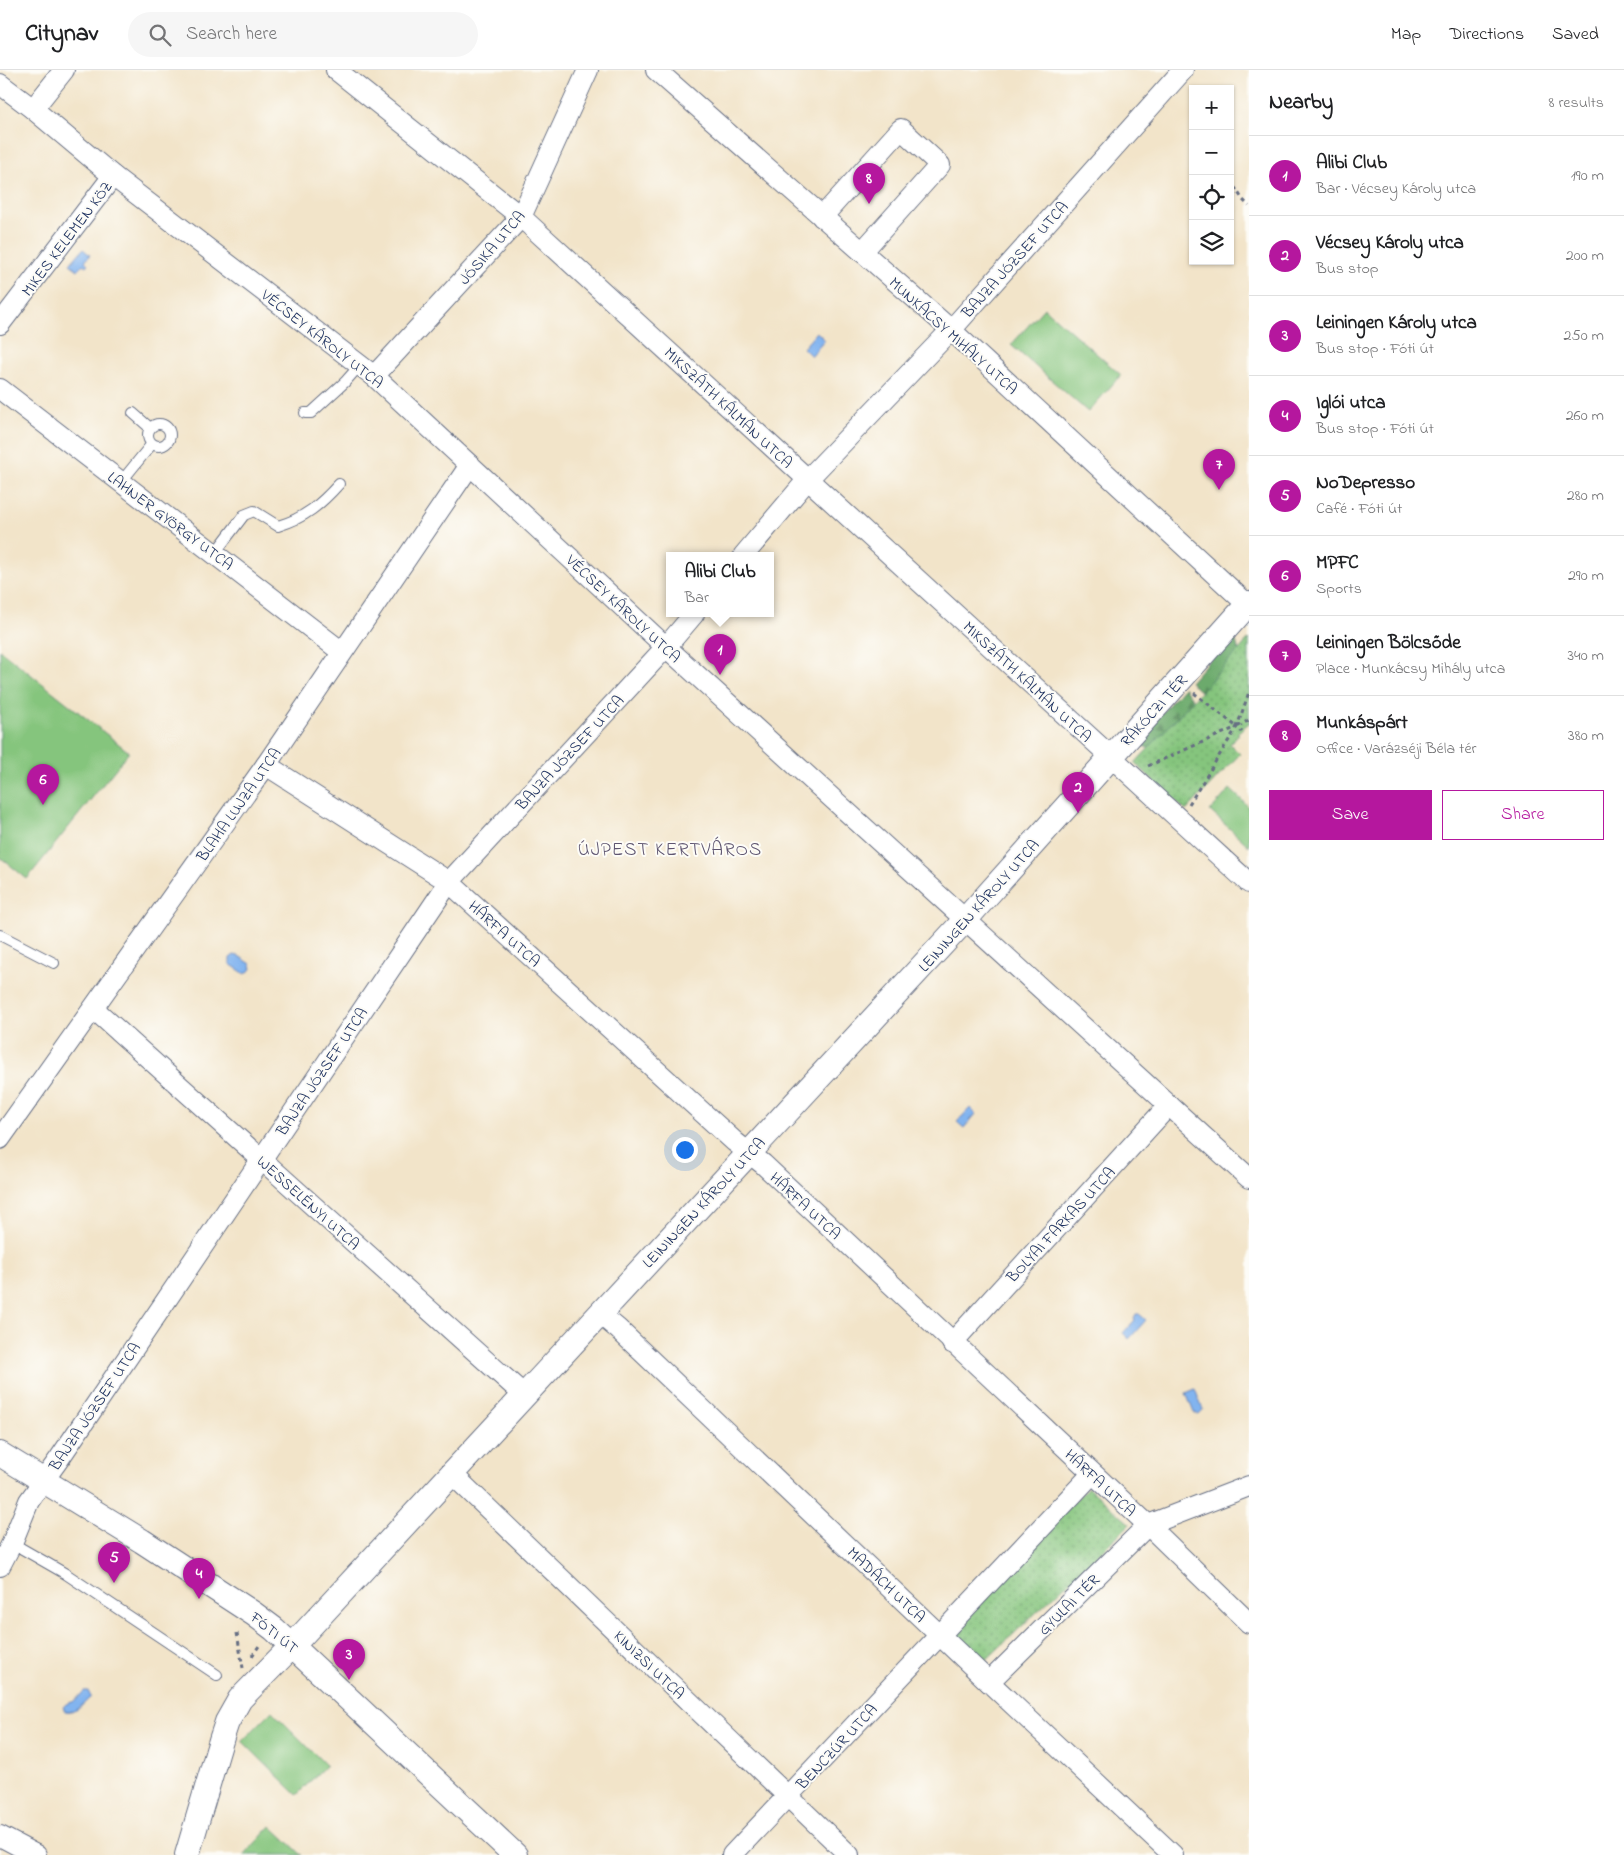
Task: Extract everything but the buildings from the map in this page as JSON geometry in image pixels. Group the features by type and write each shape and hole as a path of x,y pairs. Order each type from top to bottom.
{"street":[{"path":"33,109 64,70"},
{"name":"MIKSZÁTH KÁLMÁN UTCA","path":"336,70 522,216 1111,757"},
{"name":"JÓSIKA UTCA","path":"367,370 522,216 588,70"},
{"name":"MUNKÁCSY MIHÁLY UTCA","path":"656,70 951,330 1249,604"},
{"name":"BAJZA JÓZSEF UTCA","path":"746,552 808,479 951,330 1182,70"},
{"name":"VÉCSEY KÁROLY UTCA","path":"0,84 114,176 367,370 666,647 1249,1178"},
{"path":"822,217 901,129 940,165 862,252"},
{"name":"MIKES KELEMEN KÖZ","path":"0,324 114,176"},
{"name":"LAHNER GYÖRGY UTCA","path":"0,389 342,652"},
{"name":"BLAHA LUJZA UTCA","path":"0,1139 266,765 470,465"},
{"name":"RÁKÓCZI TÉR","path":"1243,878 1111,757 1249,604"},
{"name":"BAJZA JÓZSEF UTCA","path":"0,1566 12,1543 29,1501 449,882 691,617"},
{"name":"LEININGEN KÁROLY UTCA","path":"187,1855 222,1737 235,1706 246,1691 293,1645 452,1474 747,1153 965,920 1111,757"},
{"name":"HÁRFA UTCA","path":"266,765 449,882 747,1153 763,1164 1249,1622"},
{"name":"WESSELÉNYI UTCA","path":"94,1009 524,1396"},
{"name":"BOLYAI FARKAS UTCA","path":"952,1342 1169,1106"},
{"name":"MADÁCH UTCA","path":"600,1314 1173,1855"},
{"name":"FÓTI ÚT","path":"0,1454 254,1614 293,1645 515,1855"},
{"name":"KINIZSI UTCA","path":"452,1474 849,1855"},
{"path":"940,1635 1092,1474"},
{"path":"1148,1525 1249,1486"},
{"name":"GYULAI TÉR","path":"989,1682 1148,1525"},
{"name":"BENCZÚR UTCA","path":"732,1855 940,1635"},
{"path":"0,1836 36,1855"}],"lane":[{"path":"305,413 311,413 345,382 367,370"},
{"path":"133,413 150,427"},
{"path":"157,424 167,426 171,434 168,443 160,448 151,444 146,436 150,427 157,424"},
{"path":"121,482 151,444"},
{"path":"215,554 244,515 254,511 278,526 296,521 323,502 338,484"},
{"path":"0,935 54,963"},
{"path":"12,1543 66,1574 217,1676"}],"path":[{"path":"1234,186 1249,206"},
{"path":"1185,810 1237,727 1249,692"},
{"path":"1194,693 1242,732"},
{"path":"1141,769 1249,720"},
{"path":"238,1634 243,1668"}],"green space":[{"path":"1044,308 1121,375 1088,412 1011,345"},
{"path":"1249,639 1249,723 1237,733 1239,734 1230,744 1240,754 1186,811 1135,763"},
{"path":"1226,641 1236,641 1240,655 1207,698 1190,682"},
{"path":"0,650 129,752 27,879 0,857"},
{"path":"1184,687 1196,704 1151,749 1140,745 1137,741"},
{"path":"1230,789 1249,807 1249,846 1210,811"},
{"path":"1088,1487 1130,1524 982,1664 950,1631"},
{"path":"272,1711 326,1765 297,1795 242,1741"},
{"path":"271,1826 302,1855 244,1855"}],"water":[{"path":"83,249 90,255 85,261 88,264 86,266 83,264 78,270 70,264"},
{"path":"817,332 825,340 811,356 803,348"},
{"path":"234,955 251,964 252,969 245,974 230,964 230,958"},
{"path":"970,1108 976,1114 964,1128 957,1122"},
{"path":"1136,1314 1139,1314 1146,1320 1129,1339 1123,1333 1135,1320"},
{"path":"1195,1389 1203,1410 1199,1414 1194,1413 1186,1393"},
{"path":"84,1691 88,1691 91,1697 77,1710 65,1711 63,1707 75,1701"}],"place":[{"name":"Munkáspárt","path":"869,204"},
{"name":"Leiningen Bölcsőde","path":"1219,490"},
{"name":"Alibi Club","path":"720,675"},
{"name":"MPFC","path":"43,805"},
{"name":"Vécsey Károly utca","path":"1078,813"},
{"name":"NoDepresso","path":"114,1583"},
{"name":"Iglói utca","path":"199,1599"},
{"name":"Leiningen Károly utca","path":"349,1680"}],"district":[{"name":"ÚJPEST KERTVÁROS","path":"670,848"}]}
